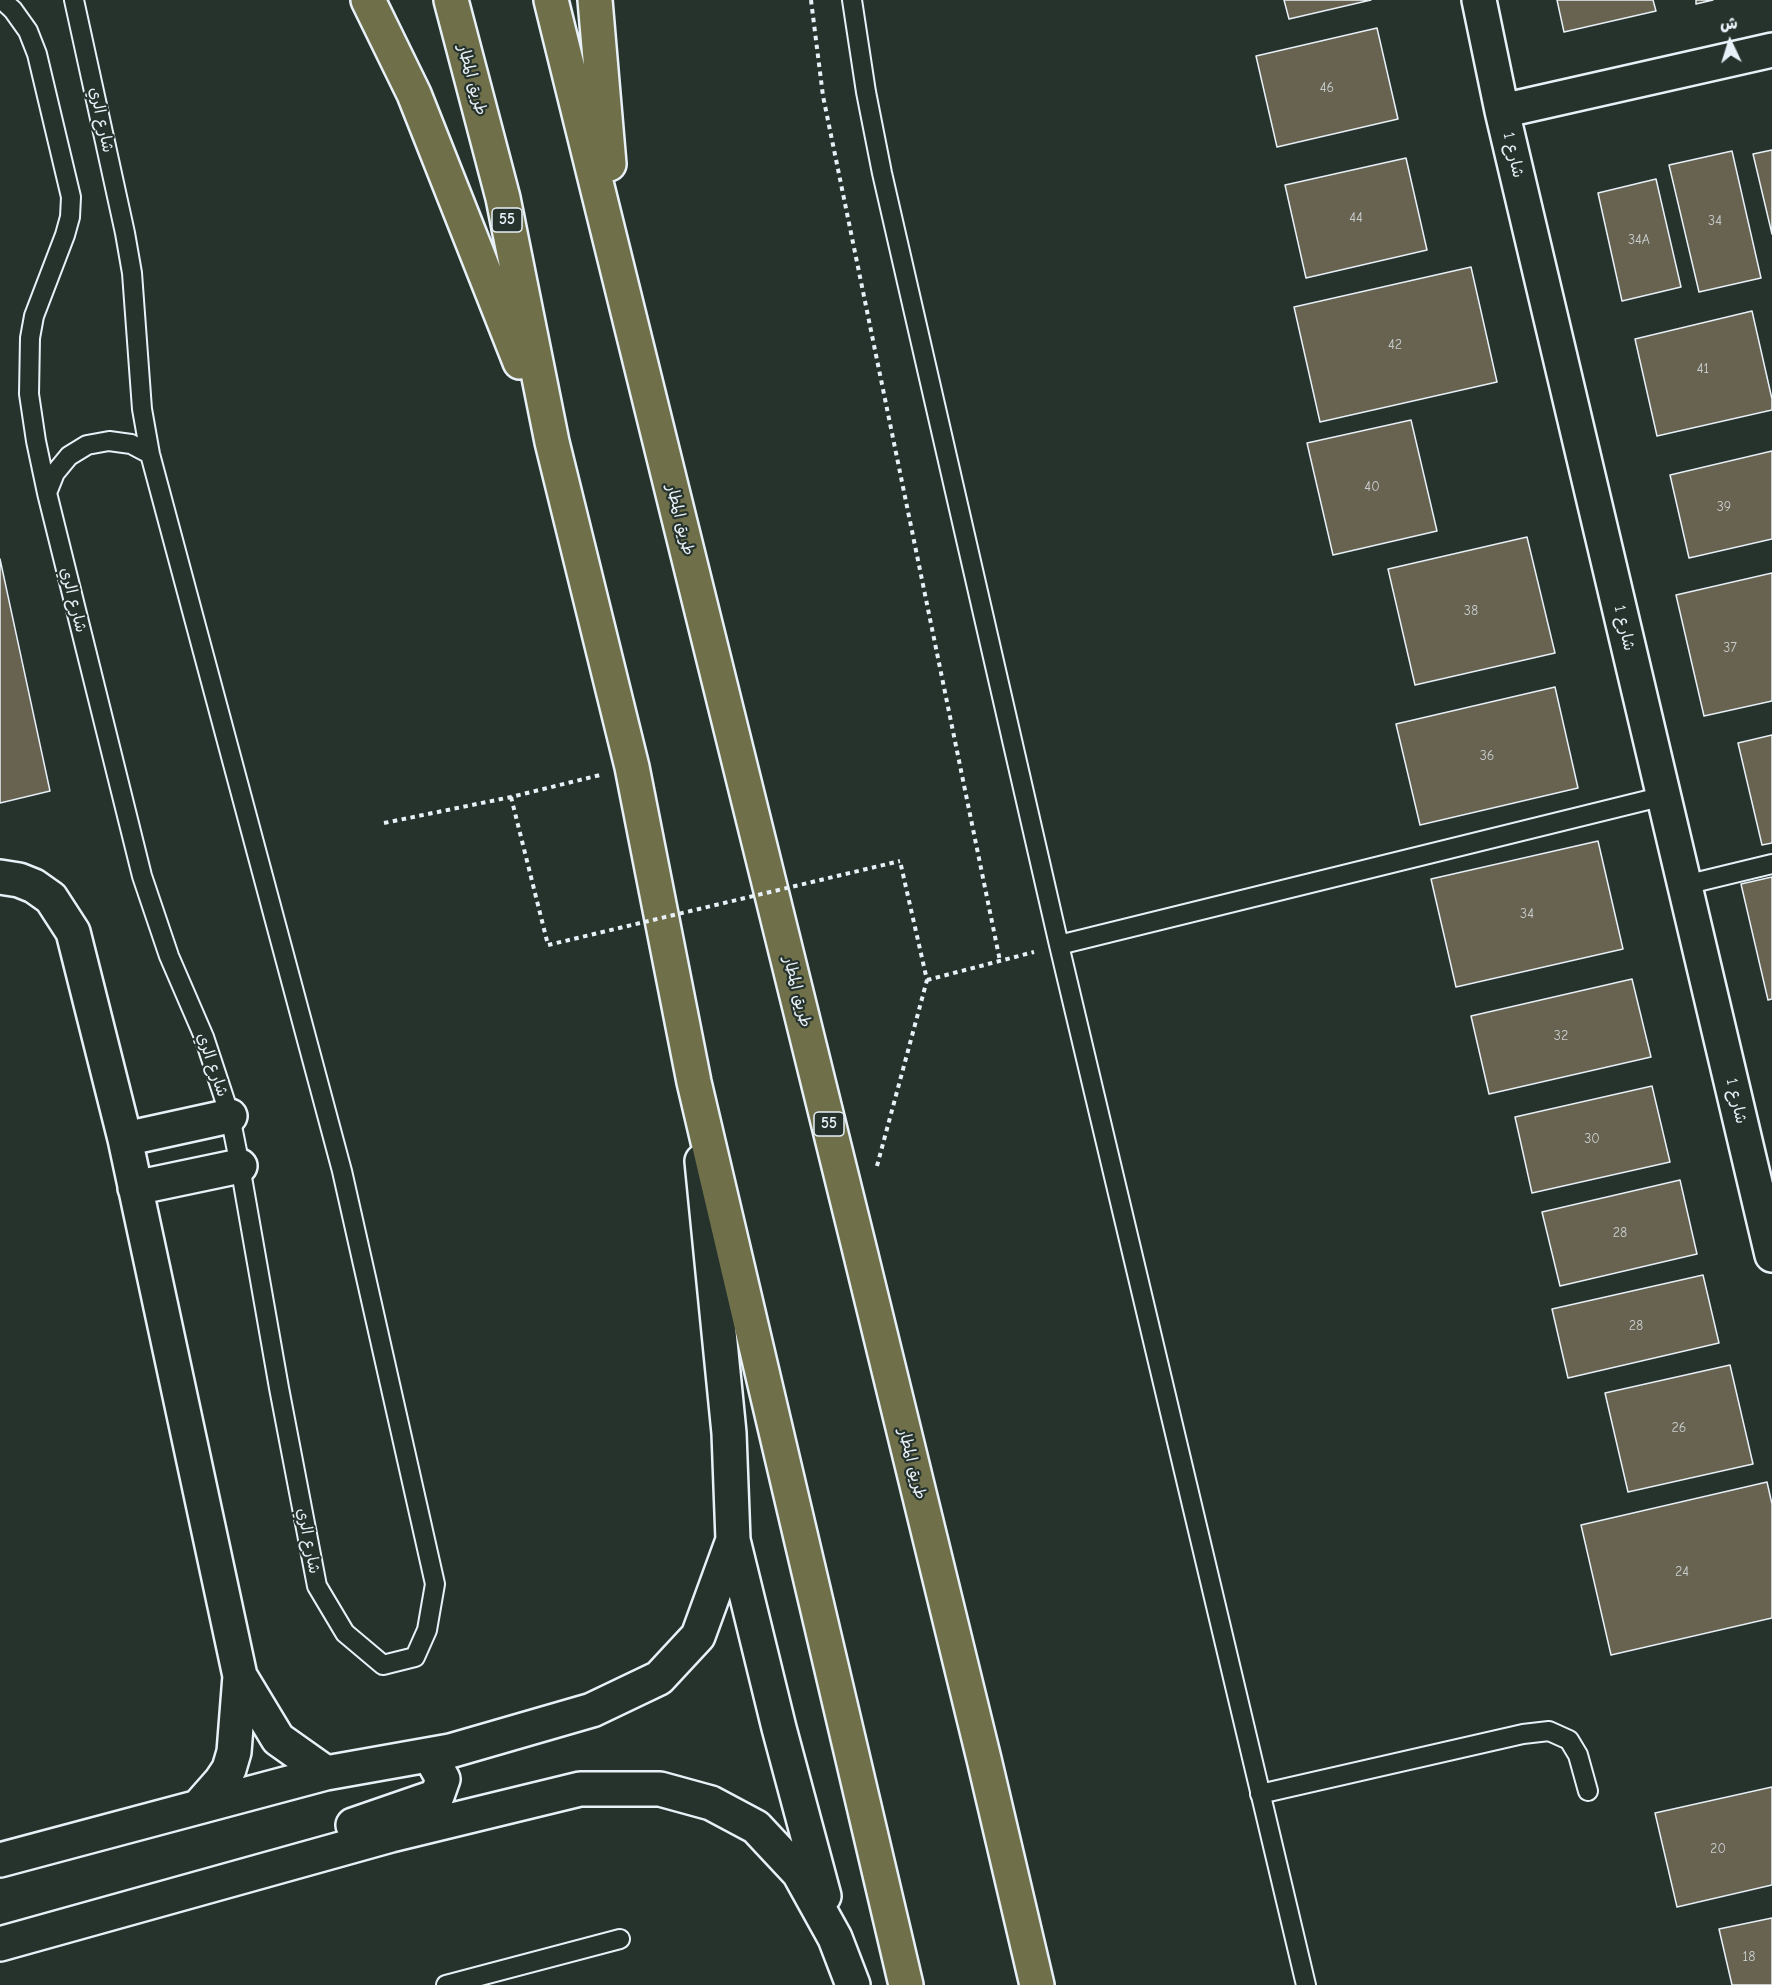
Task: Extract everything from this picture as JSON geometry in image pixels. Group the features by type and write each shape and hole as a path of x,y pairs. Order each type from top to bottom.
{"highway":[{"path":"368,0 414,94 552,442"},
{"name":"طريق المطار","path":"451,0 503,198 552,442 632,767 694,1082 906,1985"},
{"name":"طريق المطار","path":"551,0 964,1678 1037,1985"},
{"path":"595,0 617,264"}],"street":[{"name":"شارع 1","path":"1479,0 1502,111 1772,1255"},
{"path":"1502,111 1772,50"},
{"path":"0,878 19,880 34,886 51,898 73,932 125,1140 240,1676 234,1752 229,1769 199,1806"},
{"path":"694,1082 729,1433 733,1540 779,1728 835,1938 853,1985"},
{"path":"125,1140 230,1116"},
{"path":"135,1188 240,1166"},
{"path":"0,1860 326,1773 430,1756 592,1710 658,1678 698,1636 733,1540"},
{"path":"240,1676 278,1739 326,1773"},
{"path":"273,1869 351,1826 437,1796 443,1779 430,1756"},
{"path":"0,1944 391,1835 580,1789 660,1789 711,1803 756,1827 799,1873 835,1938"}],"lane":[{"name":"شارع الري","path":"2,0 13,10 28,31 37,54 71,197 70,217 65,235 34,316 30,338 29,394 47,493 142,876 169,956 204,1037 230,1116 317,1586 345,1633 383,1665 416,1657 427,1630 435,1584 342,1171 150,454 142,409 132,273 74,0"},
{"path":"852,0 866,92 882,173 1059,945 1306,1985"},
{"path":"47,493 55,473 69,456 87,445 109,441 131,444 150,454"},
{"path":"1059,945 1664,796"},
{"path":"1685,885 1772,864"},
{"path":"1260,1794 1523,1734 1549,1731 1569,1740 1578,1755 1588,1791"},
{"path":"446,1985 620,1939"}],"path":[{"path":"811,0 824,96 1000,961"},
{"path":"384,823 511,797 632,767"},
{"path":"511,797 548,945 900,861 927,980 876,1172"},
{"path":"927,980 1059,945"}],"building":[{"path":"1284,0 1371,0 1289,19"},
{"path":"1557,0 1653,0 1656,11 1564,32"},
{"path":"1696,0 1713,0 1696,4"},
{"path":"1377,28 1398,119 1277,147 1256,56"},
{"path":"1772,150 1772,234 1753,154"},
{"path":"1732,151 1761,278 1699,292 1669,165"},
{"path":"1406,158 1427,250 1306,278 1285,185"},
{"path":"1656,179 1681,287 1622,301 1598,193"},
{"path":"1471,267 1497,382 1320,422 1294,307"},
{"path":"1752,311 1772,399 1772,410 1657,436 1635,339"},
{"path":"1411,420 1437,531 1333,555 1307,443"},
{"path":"1772,451 1772,539 1689,558 1670,475"},
{"path":"1527,537 1555,653 1415,685 1388,569"},
{"path":"0,559 50,791 0,803"},
{"path":"1772,573 1772,701 1704,716 1676,595"},
{"path":"1555,687 1578,788 1420,825 1396,724"},
{"path":"1772,735 1772,843 1762,845 1738,743"},
{"path":"1598,841 1623,949 1456,987 1431,879"},
{"path":"1772,877 1772,999 1768,1000 1741,884"},
{"path":"1632,979 1651,1057 1489,1094 1471,1016"},
{"path":"1652,1086 1670,1162 1532,1193 1515,1117"},
{"path":"1680,1180 1697,1254 1560,1286 1542,1212"},
{"path":"1703,1275 1719,1343 1568,1378 1552,1309"},
{"path":"1730,1365 1753,1464 1628,1492 1605,1393"},
{"path":"1767,1482 1772,1504 1772,1618 1611,1655 1581,1525"},
{"path":"1772,1787 1772,1885 1677,1907 1655,1813"},
{"path":"1772,1918 1772,1985 1732,1985 1719,1929"}]}
